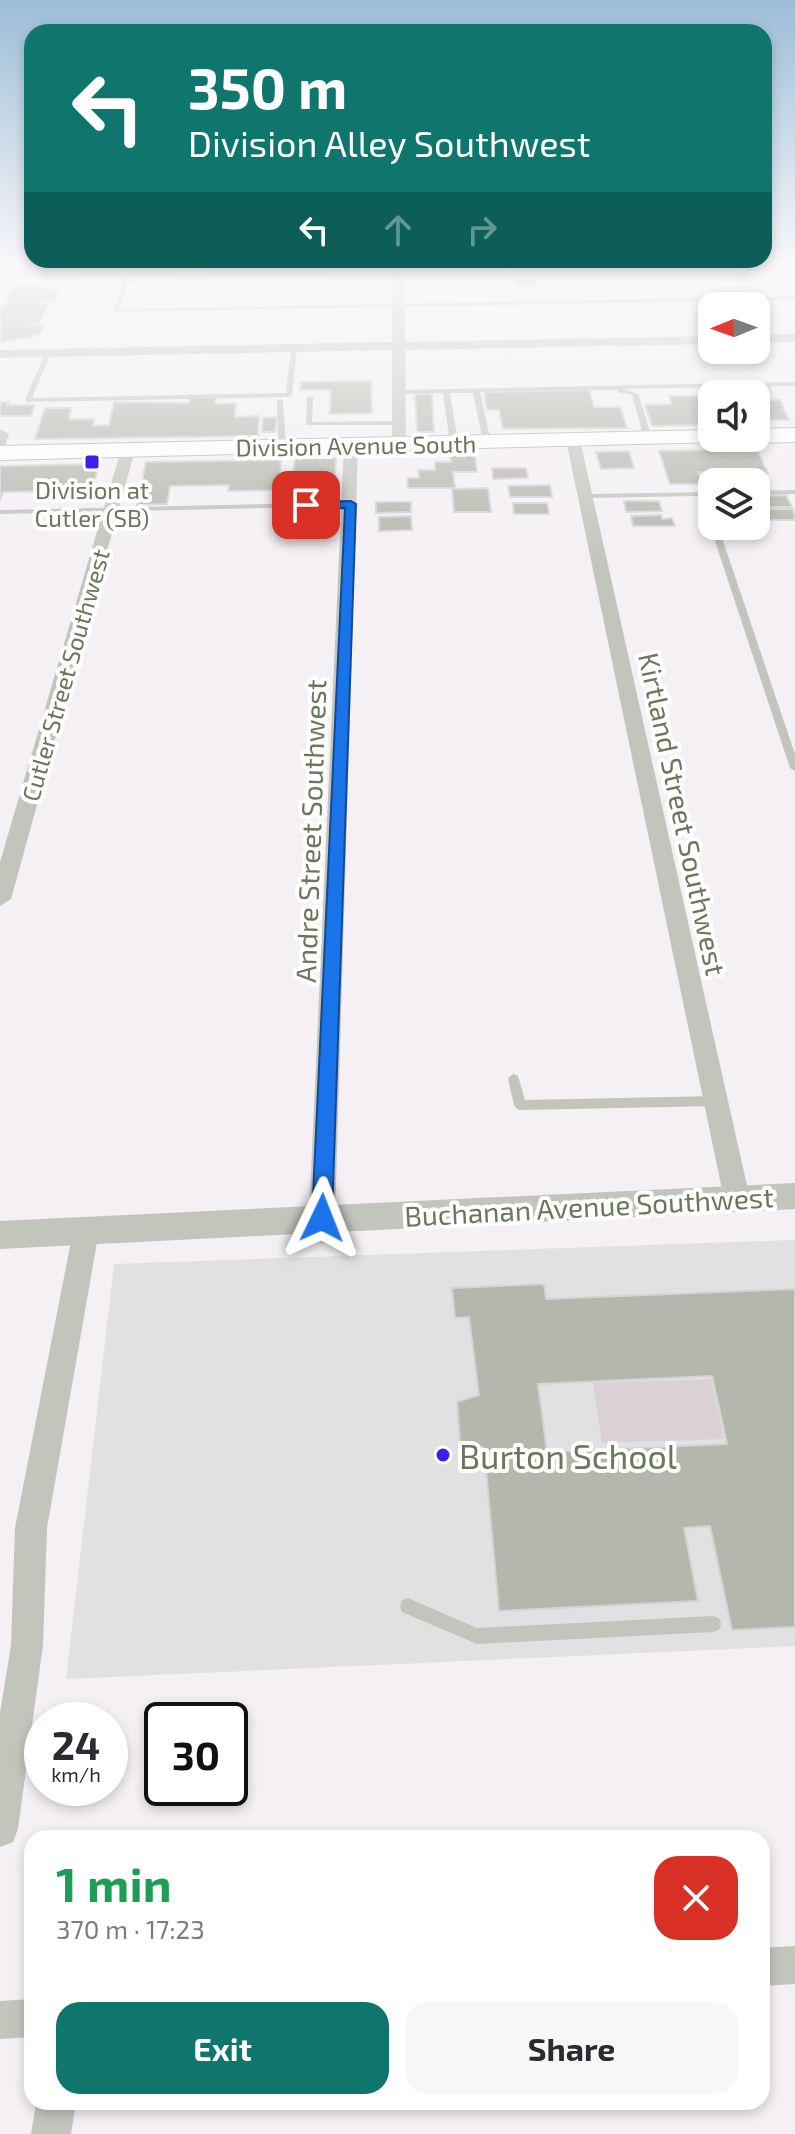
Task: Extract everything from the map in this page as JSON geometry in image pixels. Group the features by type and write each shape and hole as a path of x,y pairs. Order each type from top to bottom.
{"main road":[{"name":"Division Avenue South","path":"0,451 351,445 399,434 454,443 698,437"},
{"path":"770,436 795,435"}],"street":[{"path":"397,367 399,434"},
{"name":"Kirtland Street Southwest","path":"573,440 737,1199"},
{"name":"Andre Street Southwest","path":"322,1218 351,445"},
{"name":"Cutler Street Southwest","path":"0,899 128,450"},
{"path":"0,816 24,815"},
{"name":"Buchanan Avenue Southwest","path":"0,1235 795,1196"},
{"path":"0,1829 27,1645 31,1528 86,1231"},
{"path":"770,1967 795,1965"},
{"path":"0,2020 24,2018"},
{"path":"51,2134 55,2110"}],"lane":[{"path":"42,367 28,400 289,395 292,367"},
{"path":"770,386 795,384"},
{"path":"398,392 615,387 698,390"},
{"path":"615,387 635,394 648,438"},
{"path":"476,390 487,442"},
{"path":"446,391 454,443"},
{"path":"310,398 308,424 399,434"},
{"path":"280,401 282,447"},
{"path":"0,431 5,434 0,451"},
{"path":"770,493 795,492"},
{"path":"586,496 698,494"},
{"path":"0,512 351,504"},
{"path":"718,540 795,768"},
{"path":"514,1079 520,1105 716,1101"},
{"path":"408,1606 477,1636 713,1624"}],"shaded area":[{"name":"Burton School","path":"795,1240 795,1646 66,1679 114,1264"},
{"path":"711,1379 724,1439 602,1443 593,1383"}],"building":[{"path":"371,381 372,413 330,414 331,390 300,390 301,382"},
{"path":"589,390 594,407 620,407 627,428 503,429 499,410 487,410 484,392"},
{"path":"415,394 432,394 434,432 417,432"},
{"path":"669,396 698,396 698,425 652,426 645,405 672,404"},
{"path":"190,397 216,397 215,404 236,403 235,417 259,416 258,436 35,439 45,408 71,408 69,419 94,419 93,426 109,425 114,402 189,403"},
{"path":"770,400 780,400 789,420 770,420"},
{"path":"0,402 35,405 31,416 0,416"},
{"path":"277,417 275,432 262,432 263,418"},
{"path":"629,451 634,468 601,469 596,452"},
{"path":"659,451 758,452 765,468 698,468 698,484 670,484"},
{"path":"450,454 475,454 477,472 453,472 455,488 408,488 407,478 419,478 418,470 435,470 435,462 451,462"},
{"path":"295,458 336,458 334,494 291,494"},
{"path":"281,460 280,490 228,491 229,485 170,486 167,504 137,505 146,462"},
{"path":"99,464 92,490 3,492 0,500 0,466"},
{"path":"492,468 526,468 528,478 493,479"},
{"path":"550,485 552,497 510,497 508,486"},
{"path":"488,488 491,512 454,512 452,489"},
{"path":"786,495 792,507 770,507 770,496"},
{"path":"624,501 659,501 662,511 626,512"},
{"path":"376,502 411,502 411,512 376,513"},
{"path":"513,503 547,503 549,514 514,514"},
{"path":"770,509 793,509 795,520 770,520"},
{"path":"661,515 662,519 672,518 675,526 633,526 631,516"},
{"path":"411,516 412,530 379,531 379,517"},
{"path":"544,1284 546,1299 795,1289 795,1627 732,1630 710,1526 684,1528 698,1601 499,1611 484,1448 460,1442 457,1402 479,1395 469,1317 455,1318 452,1288","holes":["712,1376 727,1444 547,1452 538,1384"]}],"place":[{"name":"Division at Cutler (SB)","path":"92,462"},
{"name":"Burton School","path":"443,1455"}],"route":[{"path":"306,505 351,504 322,1218"}]}
